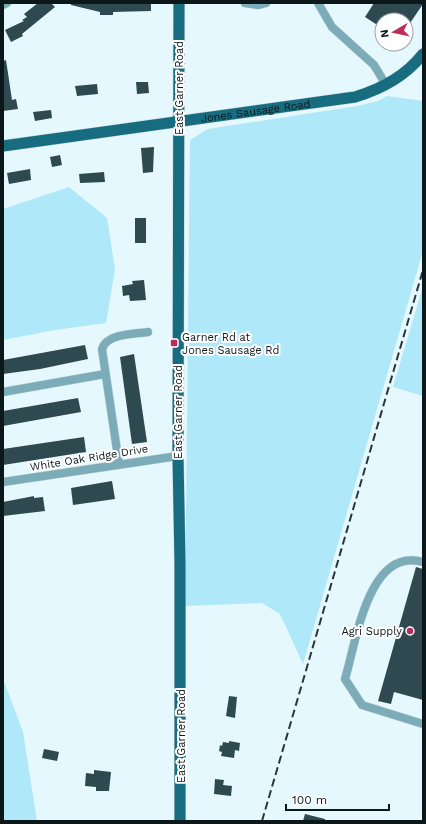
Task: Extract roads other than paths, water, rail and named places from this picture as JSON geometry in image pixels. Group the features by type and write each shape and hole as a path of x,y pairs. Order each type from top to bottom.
{"main road":[{"name":"East Garner Road","path":"179,3 180,121 178,456 180,563 180,821"},
{"name":"Jones Sausage Road","path":"3,146 355,97 386,86 407,70 423,54"}],"street":[{"path":"3,5 7,3"},
{"path":"245,3 258,5 266,3"},
{"path":"318,3 332,26 374,65 386,86"},
{"path":"119,464 102,354 103,344 115,337 148,332"},
{"path":"3,392 105,374"},
{"name":"White Oak Ridge Drive","path":"3,482 178,456"},
{"path":"423,562 407,561 388,567 378,578 370,593 345,679 362,705 423,724"}],"railway":[{"path":"262,821 423,270"}],"place":[{"name":"Garner Rd at Jones Sausage Rd","path":"174,343"},
{"name":"Agri Supply","path":"410,631"}]}
